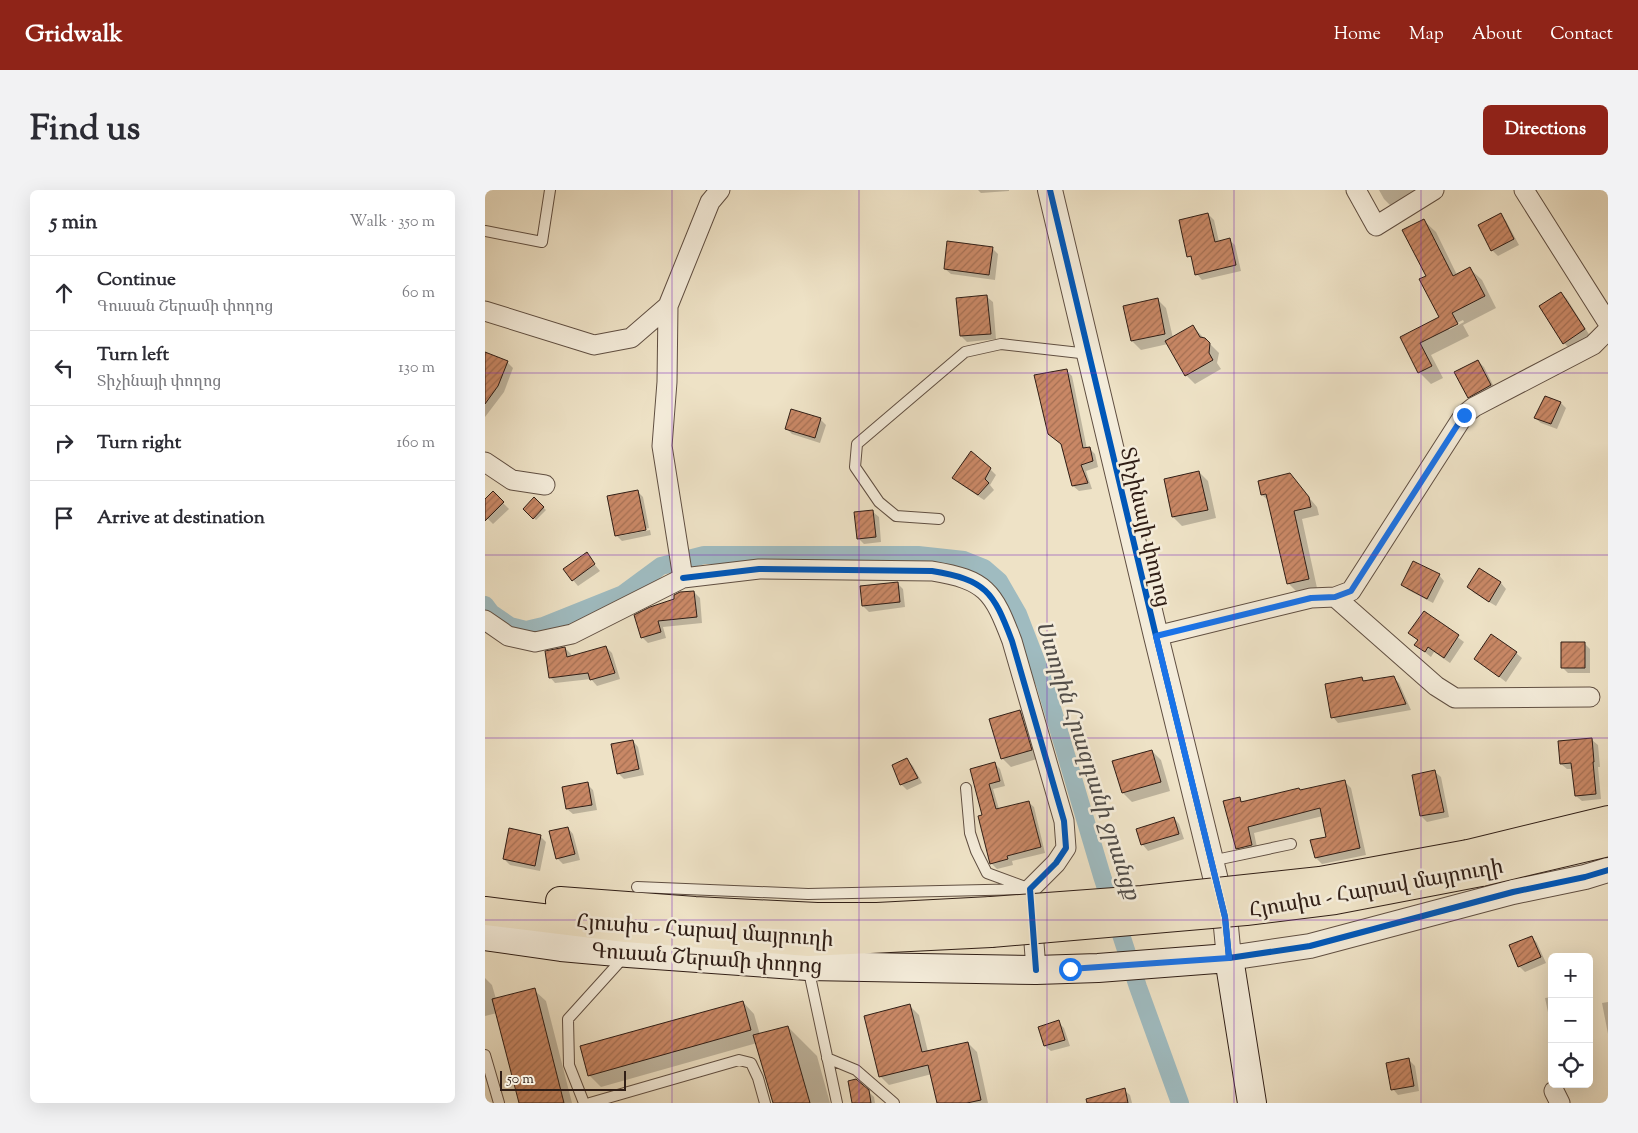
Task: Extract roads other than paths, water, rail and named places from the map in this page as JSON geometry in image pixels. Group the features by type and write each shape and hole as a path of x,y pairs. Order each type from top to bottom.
{"highway":[{"name":"Հյուսիս - Հարավ մայրուղի","path":"485,892 599,905 817,917 877,917 991,922 1153,920 1276,907 1372,894 1608,820"},
{"name":"Հյուսիս - Հարավ մայրուղի","path":"1474,863 1608,842"},
{"name":"Հյուսիս - Հարավ մայրուղի","path":"485,911 626,928 809,942 991,922"}],"main road":[{"name":"Գուսան Շերամի փողոց","path":"485,936 561,947 808,966 1036,970 1163,964 1229,958"},
{"name":"Տիչինայի փողոց","path":"1229,958 1252,1103"}],"street":[{"path":"682,574 663,446 667,382 667,306 710,202 720,190"},
{"name":"Տիչինայի փողոց","path":"1050,190 1225,917 1229,958"},
{"path":"1356,190 1376,226 1434,190"},
{"path":"1524,190 1608,323"},
{"path":"485,311 594,345 631,338 667,306"},
{"path":"1156,636 1311,598 1335,597 1351,591 1464,415 1475,406 1593,344 1608,330"},
{"path":"485,462 511,480 545,485"},
{"path":"485,620 508,636 535,642 572,634 682,574 759,569 932,571 953,574 973,582 989,593 1001,613 1012,641 1064,821 1066,848 1056,863 1030,889 1036,970"},
{"path":"1335,597 1436,686 1455,698 1590,696"},
{"path":"1229,958 1310,946 1504,894 1585,877 1608,870"}],"lane":[{"path":"485,231 541,242 551,190"},
{"path":"939,519 896,516 879,502 855,467 857,444 965,352 1001,344 1089,354"},
{"path":"966,788 970,833 987,873 1030,889"},
{"path":"1211,861 1291,844"},
{"path":"637,887 808,894 1030,889"},
{"path":"584,1103 569,1065 568,1019 628,953"},
{"path":"808,966 837,1103"},
{"path":"485,1055 499,1103"},
{"path":"827,1058 857,1070 894,1103"},
{"path":"590,1103 739,1060 751,1063 758,1078 765,1103"}],"waterway":[{"name":"Ստորին Հրազդանի ջրանցք","path":"485,605 491,613 510,626 526,630 543,626 623,594 661,566 704,555 918,555 964,560 984,568 999,581 1018,614 1045,684 1102,876 1138,987 1180,1103"}]}
